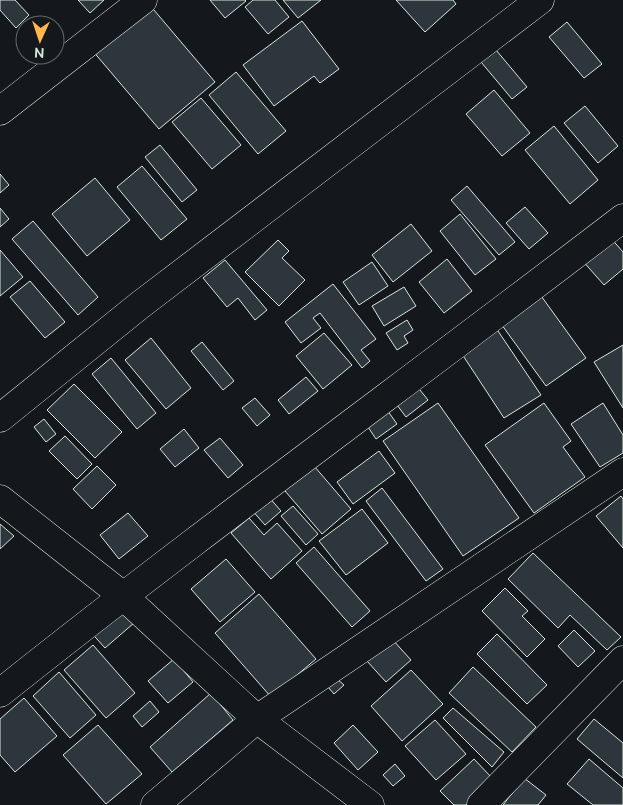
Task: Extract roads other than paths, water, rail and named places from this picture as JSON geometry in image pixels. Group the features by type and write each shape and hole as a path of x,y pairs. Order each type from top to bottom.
{"street":[{"path":"0,111 143,0"},
{"path":"0,418 140,306 540,0"},
{"path":"0,693 122,596 444,355 623,218"},
{"path":"155,805 257,719 623,472"},
{"path":"0,499 122,596 257,719 370,805"},
{"path":"481,805 623,660"}]}
